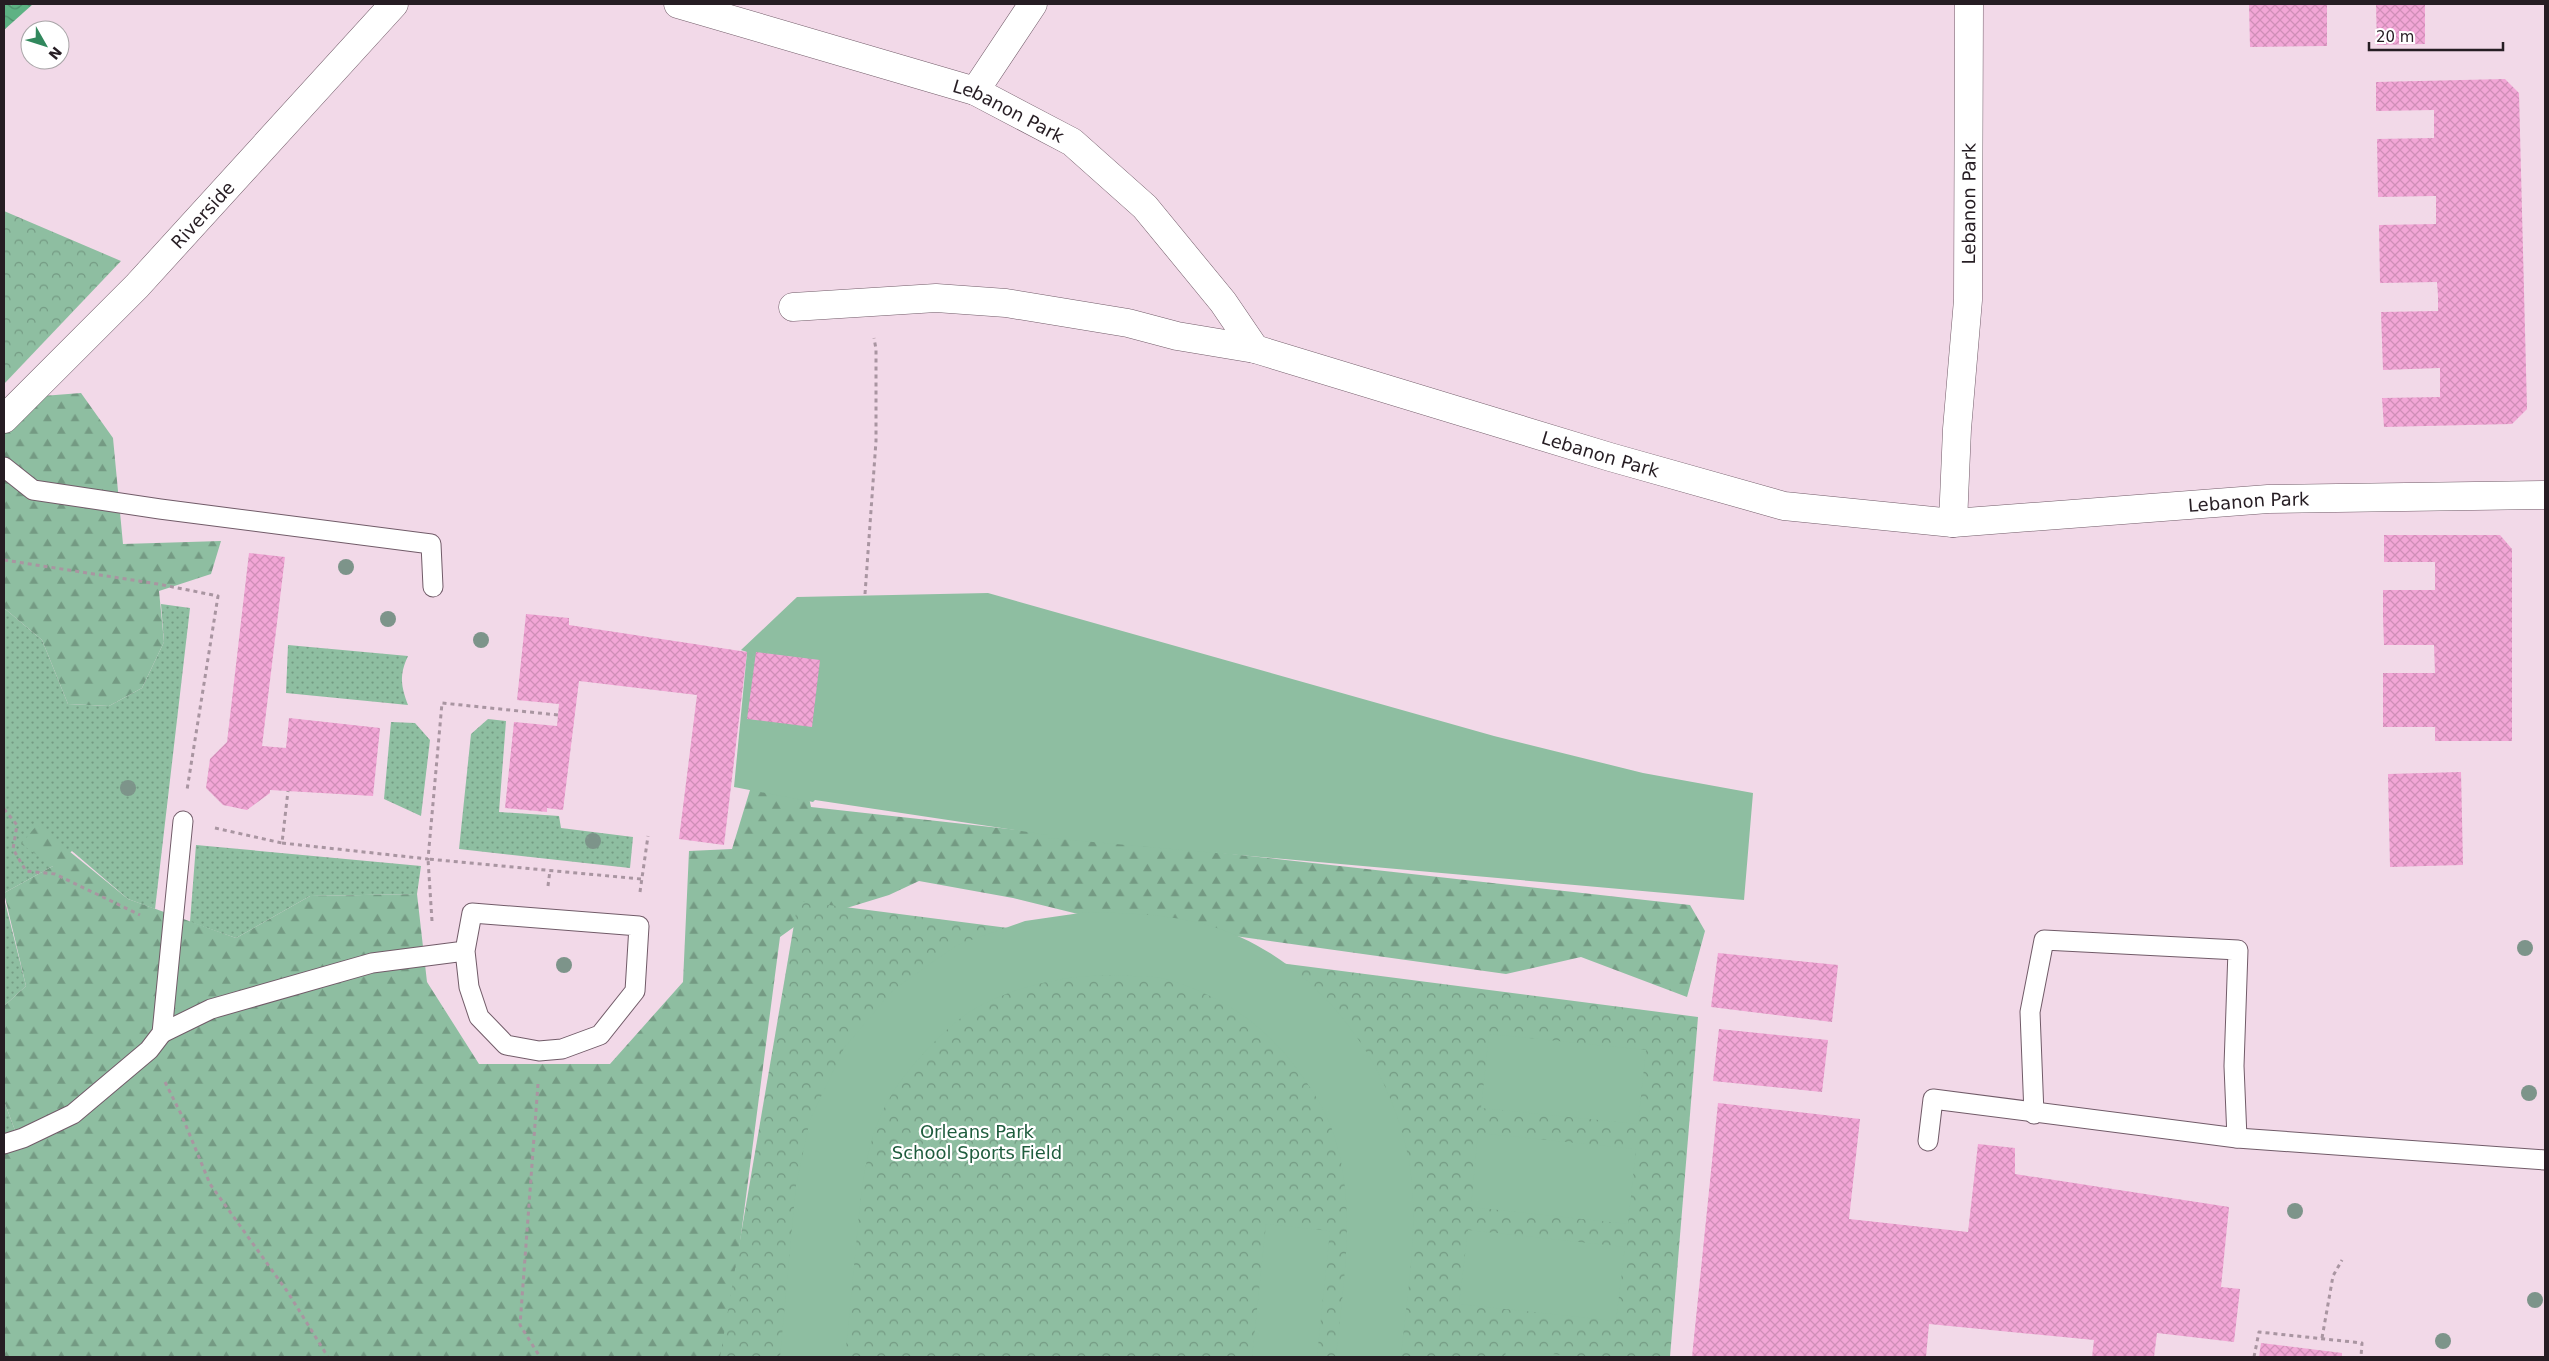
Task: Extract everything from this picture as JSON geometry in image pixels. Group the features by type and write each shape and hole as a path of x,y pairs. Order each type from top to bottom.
{"street":[{"name":"Riverside","path":"4,419 137,286 394,4"},
{"name":"Lebanon Park","path":"678,4 975,91 1072,142 1145,207 1223,302 1255,349"},
{"path":"975,91 1033,4"},
{"name":"Lebanon Park","path":"1953,523 1957,429 1968,300 1969,4"},
{"name":"Lebanon Park","path":"793,307 936,298 1006,303 1099,318 1178,336 1255,349 1600,454 1784,506 1953,523 2268,499 2545,494"}],"lane":[{"path":"4,467 33,490 160,510 431,544 433,587"},
{"path":"162,1033 174,932 183,821"},
{"path":"472,913 639,926 635,991 600,1035 562,1049 539,1051 506,1045 479,1017 469,987 465,951 472,913"},
{"path":"2034,1114 2030,1012 2044,940 2238,950 2234,1066 2236,1138"},
{"path":"4,1144 23,1138 73,1114 149,1050 162,1033 210,1010 372,963 465,951"},
{"path":"1928,1141 1934,1099 2034,1114 2236,1138 2545,1160"}],"path":[{"path":"865,301 876,349 876,441 865,594"},
{"path":"4,560 158,584 218,596 189,765 183,821 282,843 641,879"},
{"path":"429,895 428,859 442,703 558,715"},
{"path":"282,843 288,791"},
{"path":"4,809 17,824 13,849 26,871 56,874 174,932"},
{"path":"634,927 648,836"},
{"path":"149,1050 182,1116 210,1184 287,1291 328,1357"},
{"path":"539,1051 520,1325 540,1357"},
{"path":"2322,1338 2333,1276 2342,1260"},
{"path":"2254,1357 2259,1332 2362,1343 2360,1357"}],"green space":[{"path":"4,211 121,261 4,384"},
{"path":"81,393 113,438 123,544 221,541 211,574 159,591 164,642 142,688 109,706 68,704 42,640 4,608 4,399"},
{"path":"988,593 1494,736 1643,773 1753,793 1744,900 1048,838 1048,835 815,800 813,802 734,787 747,652 741,650 797,597"},
{"path":"161,604 190,608 155,909 128,899 72,851 53,866 4,893 4,608 42,640 68,704 109,706 142,688 164,642"},
{"path":"288,645 408,656 403,669 402,680 408,705 286,693"},
{"path":"488,719 506,721 499,812 559,816 561,828 633,837 630,868 459,849 471,734"},
{"path":"391,722 415,723 430,740 421,816 384,799"},
{"path":"757,767 803,769 811,807 1690,905 1705,931 1687,997 1581,957 1506,974 1078,914 1013,898 919,881 889,895 801,922 780,937 725,1357 4,1357 4,1153 22,1149 4,1101 4,1006 26,986 4,893 53,866 21,844 37,825 128,899 236,938 310,896 417,894 427,982 479,1064 610,1064 683,982 689,851 732,849"},
{"path":"196,845 421,866 417,894 310,896 236,938 190,922"},
{"path":"4,898 26,986 4,1006"},
{"name":"Orleans Park School Sports Field","path":"798,901 1698,1017 1670,1357 720,1357"},
{"path":"1087,912 1178,918 1207,925 1245,939 1280,959 1312,985 1340,1015 1364,1048 1384,1084 1399,1122 1409,1161 1412,1185 1413,1234 1401,1357 1336,1357 1345,1274 1347,1219 1342,1165 1329,1121 1300,1073 1273,1041 1257,1027 1241,1014 1205,993 1165,979 1113,975 1052,981 1013,991 994,999 965,1015 941,1035 919,1059 892,1094 883,1111 875,1129 865,1168 845,1357 780,1357 796,1185 810,1120 844,1048 893,990 957,945 1025,921"},
{"path":"1489,1034 1646,1050 1638,1124 1481,1108"},
{"path":"4,1101 22,1149 4,1153"},
{"path":"1478,1133 1636,1149 1628,1224 1471,1207"},
{"path":"1266,1224 1330,1231 1317,1357 1252,1357"},
{"path":"1468,1230 1625,1247 1616,1321 1459,1304"},
{"path":"1506,1350 1585,1357 1505,1357"}],"water":[{"path":"4,4 33,4 4,30"}],"building":[{"path":"2249,4 2327,4 2327,46 2250,47"},
{"path":"2376,4 2425,4 2425,44 2377,45"},
{"path":"2505,79 2519,93 2527,409 2512,424 2384,427 2382,398 2440,397 2440,368 2383,370 2381,312 2438,311 2438,296 2437,282 2380,283 2379,225 2436,224 2436,196 2378,197 2377,139 2434,138 2434,110 2376,111 2376,82"},
{"path":"2384,535 2500,535 2512,549 2512,741 2435,741 2435,727 2383,727 2383,673 2435,673 2434,645 2384,645 2383,590 2435,590 2435,562 2384,562"},
{"path":"249,553 285,557 262,746 286,748 289,718 380,728 373,796 270,790 270,793 247,810 223,805 206,788 210,759 227,742"},
{"path":"526,614 569,618 569,625 747,652 724,845 679,839 697,695 579,681 563,810 547,808 547,812 505,808 514,722 557,726 559,704 517,700"},
{"path":"756,652 820,660 812,727 747,719"},
{"path":"2461,772 2463,865 2390,867 2388,774"},
{"path":"1718,953 1838,965 1832,1022 1711,1007"},
{"path":"1719,1029 1828,1040 1822,1092 1713,1081"},
{"path":"1718,1103 1860,1119 1849,1219 1968,1232 1978,1144 2015,1148 2015,1174 2229,1207 2221,1287 2240,1289 2234,1342 2157,1333 2154,1357 2092,1357 2094,1340 1929,1324 1926,1357 1692,1357"},
{"path":"2261,1343 2342,1353 2342,1357 2259,1357"}]}
